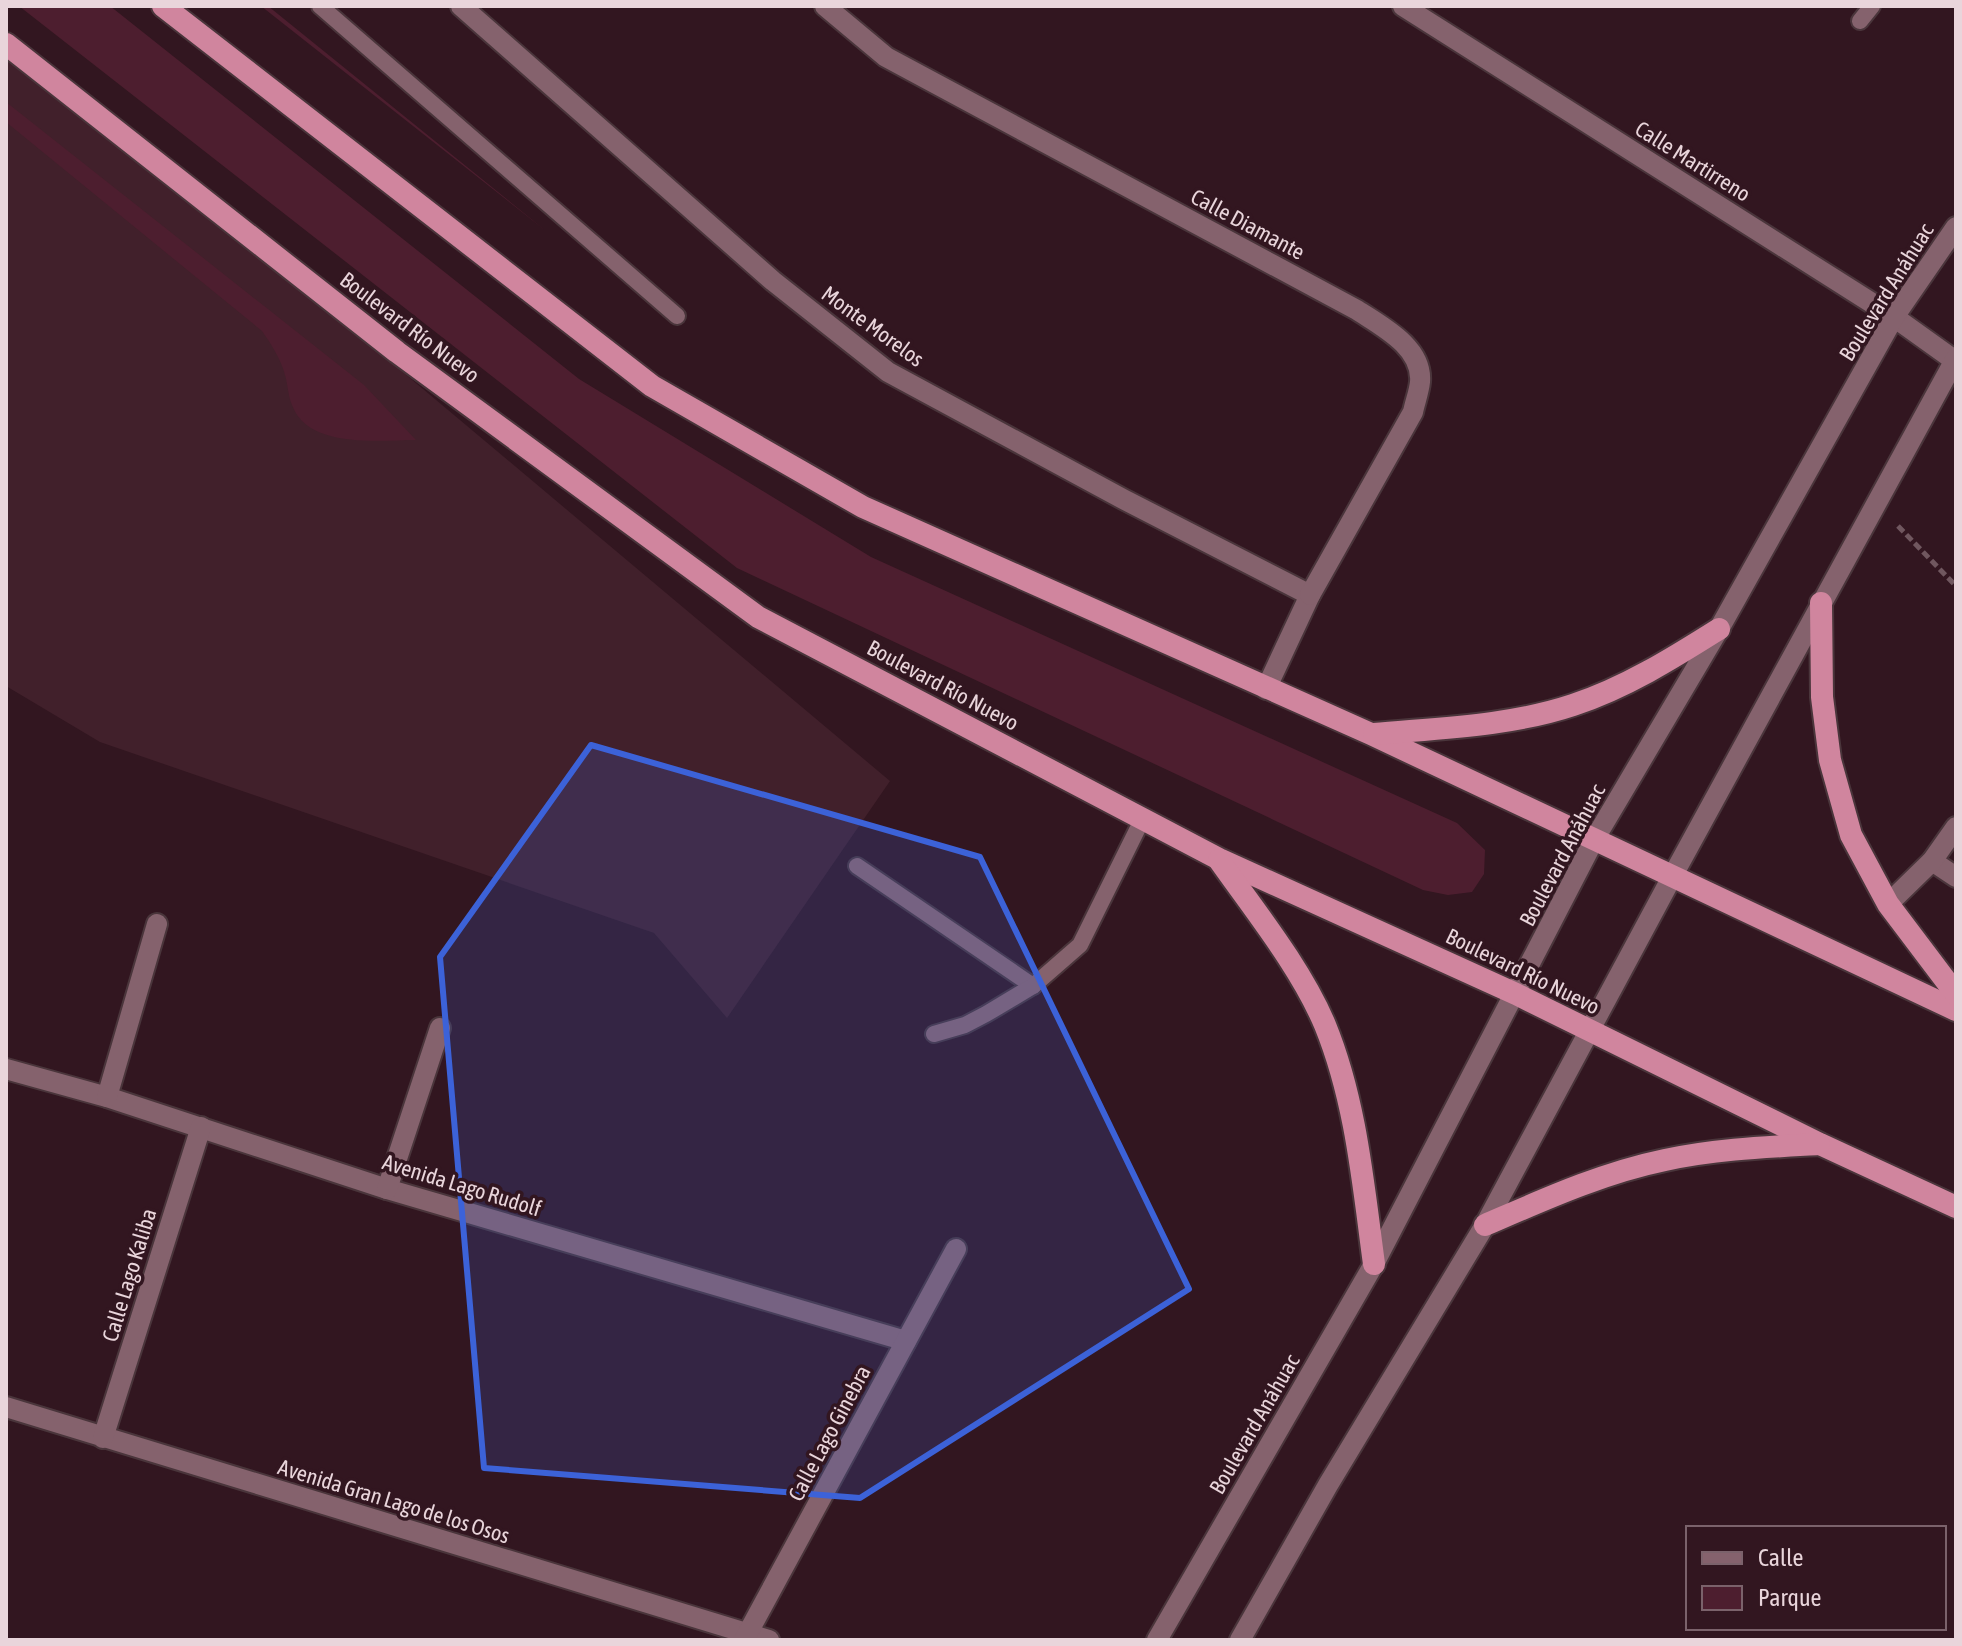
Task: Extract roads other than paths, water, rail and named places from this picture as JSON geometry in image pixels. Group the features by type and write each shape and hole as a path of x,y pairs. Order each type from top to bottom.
{"highway":[{"path":"163,6 652,386 863,507 1371,734 1956,1010"},
{"name":"Boulevard Río Nuevo","path":"6,44 397,352 758,617 1219,859 1516,994 1820,1144 1956,1207"},
{"path":"1821,603 1822,697 1830,760 1851,835 1888,904 1956,994"},
{"path":"1371,734 1468,726 1572,705 1654,669 1719,629"},
{"path":"1219,859 1284,952 1324,1023 1347,1091 1374,1264"},
{"path":"1485,1225 1600,1178 1664,1160 1727,1150 1820,1144"}],"street":[{"name":"Calle Diamante","path":"825,6 886,57 1357,310 1392,333 1412,353 1421,378 1413,412 1310,595"},
{"name":"Calle Martirreno","path":"1403,6 1894,317 1955,359"},
{"name":"Monte Morelos","path":"469,10 773,281 888,372 1123,499 1310,595"},
{"name":"Boulevard Anáhuac","path":"1157,1640 1374,1264 1594,840 1719,629 1894,317 1956,227"},
{"path":"1240,1640 1328,1485 1485,1225 1955,359"},
{"path":"1266,689 1310,595"},
{"path":"1888,904 1932,861 1956,827"},
{"path":"1932,861 1956,877"},
{"path":"107,1097 157,924"},
{"path":"387,1189 440,1028"},
{"name":"Avenida Lago Rudolf","path":"6,1069 107,1097 387,1189 906,1341"},
{"name":"Calle Lago Kaliba","path":"103,1438 201,1127"},
{"name":"Calle Lago Ginebra","path":"746,1637 956,1249"},
{"name":"Avenida Gran Lago de los Osos","path":"6,1407 746,1637 769,1640"}],"lane":[{"path":"320,6 677,316"},
{"path":"1860,21 1872,6"},
{"path":"934,1034 965,1025 1033,986 1080,945 1142,820"},
{"path":"857,866 1033,986"}]}
